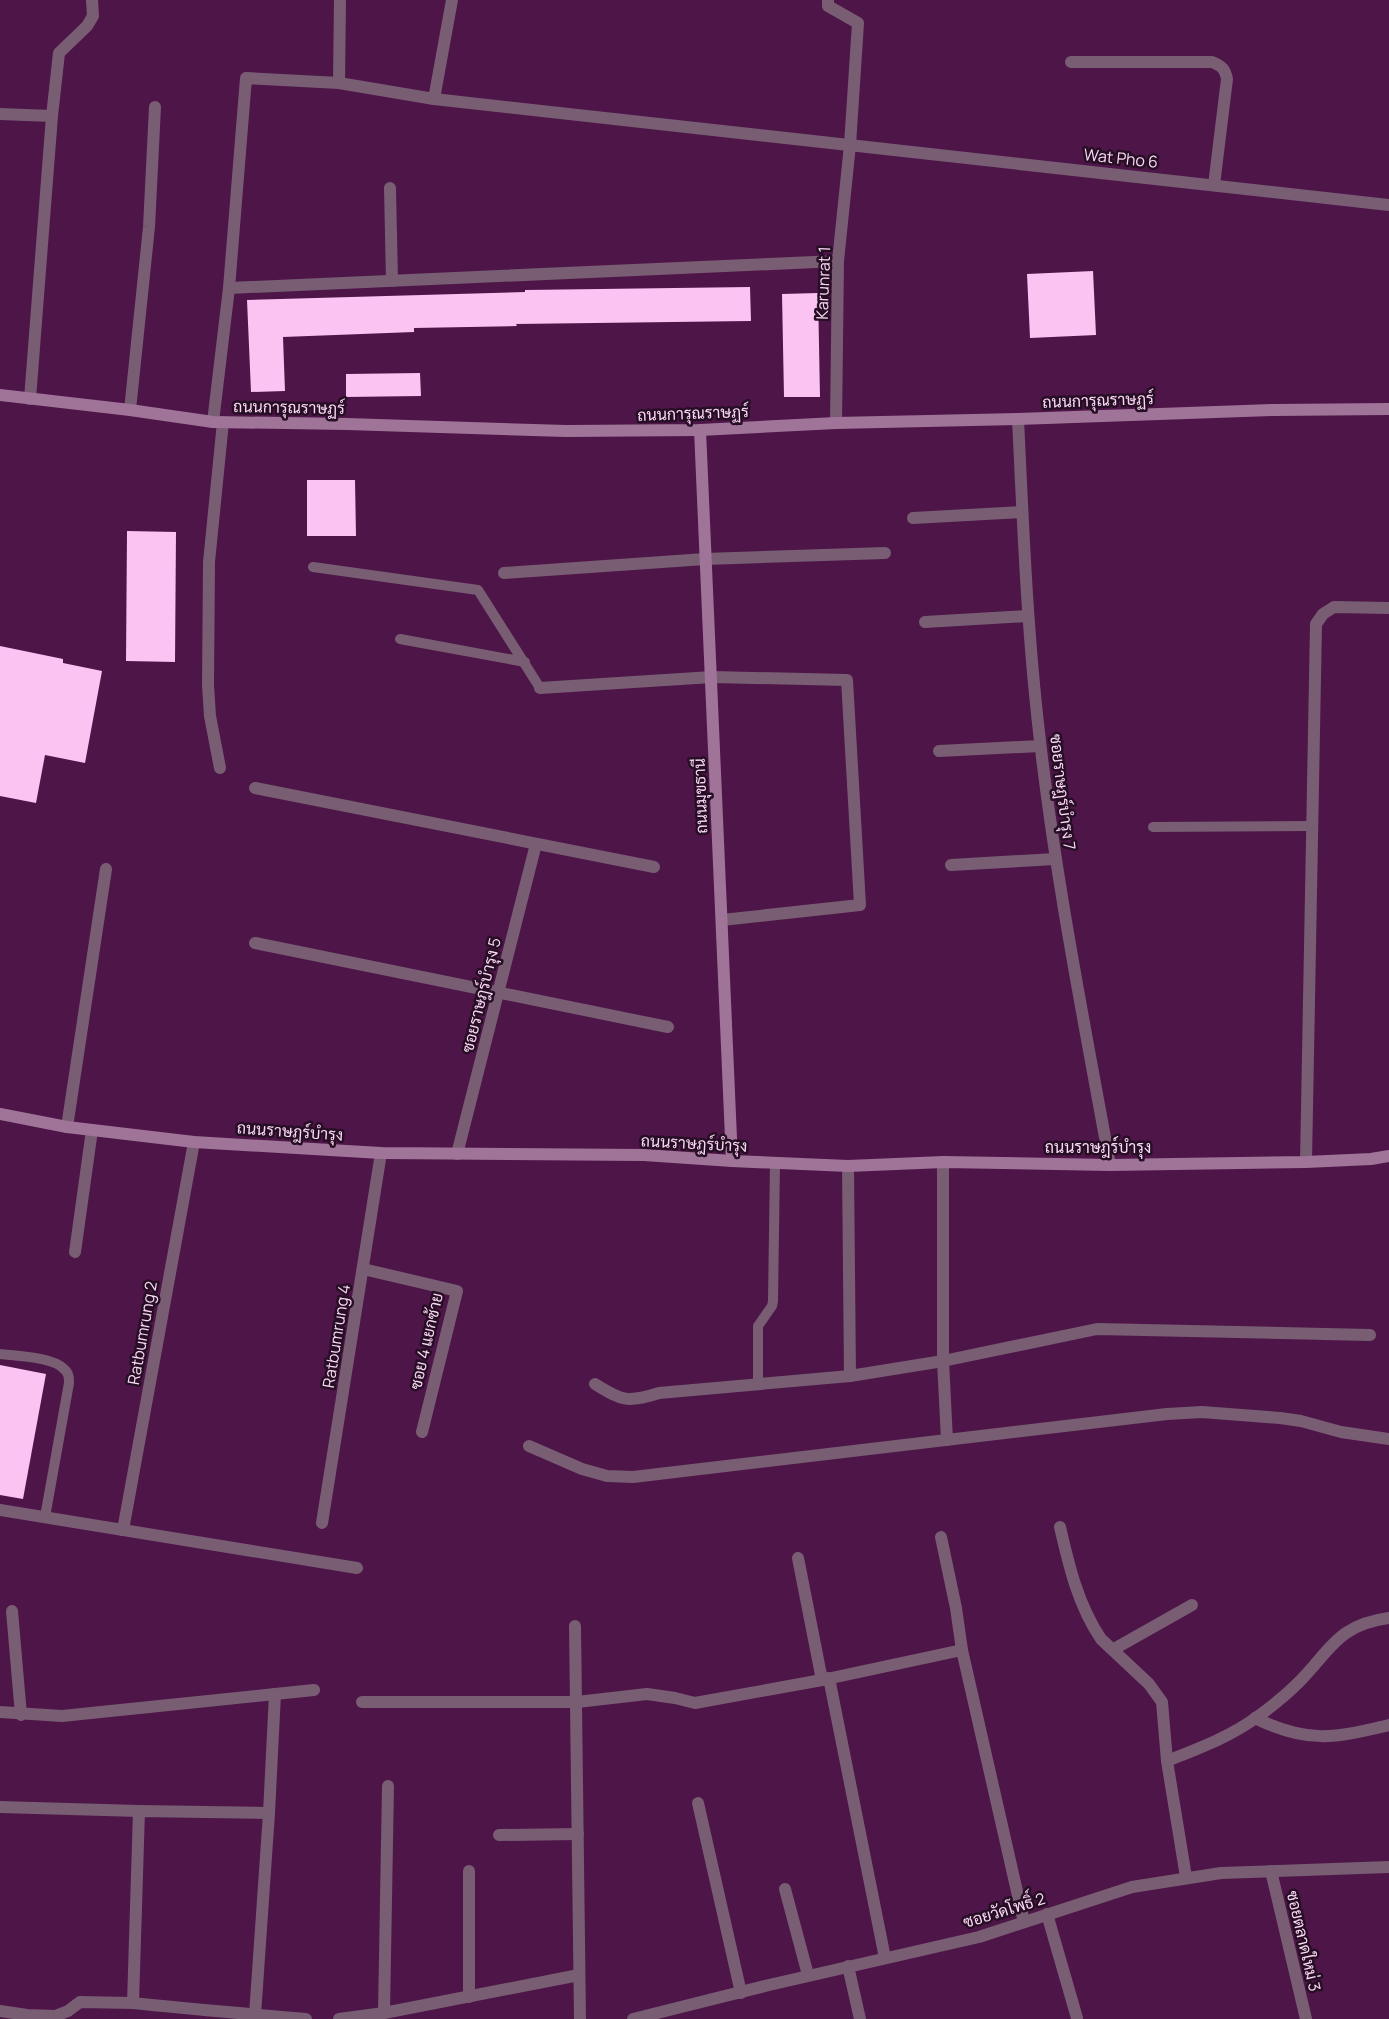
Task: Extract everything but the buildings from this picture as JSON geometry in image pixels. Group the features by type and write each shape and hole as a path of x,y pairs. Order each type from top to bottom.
{"street":[{"path":"30,399 52,116 59,53 87,26 93,16 92,0"},
{"path":"339,83 340,0"},
{"path":"434,99 452,0"},
{"name":"Karunrat 1","path":"828,0 828,6 858,23 850,145 838,261 836,423"},
{"path":"1071,62 1212,62 1221,66 1227,78 1214,185"},
{"name":"Wat Pho 6","path":"229,288 246,78 339,83 434,99 1389,205"},
{"path":"130,410 149,227 155,107"},
{"path":"0,114 52,116"},
{"path":"390,188 392,281"},
{"path":"220,768 210,716 208,685 209,562 229,288 838,261"},
{"name":"ถนนการุณราษฏร์","path":"0,394 218,422 347,424 566,432 700,430 836,423 1273,410 1389,409"},
{"name":"ซอยราษฎร์บำรุง 7","path":"1018,419 1028,616 1040,746 1055,859 1110,1165"},
{"name":"ถนนมุขธานี","path":"700,430 732,1162"},
{"path":"913,518 1022,512"},
{"path":"504,572 705,559 885,553"},
{"path":"1306,1162 1316,624 1323,614 1334,607 1389,608"},
{"path":"924,622 1028,616"},
{"path":"540,688 712,677 847,680 860,905 722,920"},
{"path":"939,751 1040,746"},
{"path":"255,788 654,867"},
{"name":"ซอยราษฎร์บำรุง 5","path":"457,1154 536,844"},
{"path":"951,865 1055,859"},
{"path":"67,1127 106,869"},
{"path":"255,943 668,1027"},
{"name":"ถนนราษฎร์บำรุง","path":"0,1114 67,1127 194,1142 381,1153 644,1155 732,1162 848,1166 943,1162 1110,1165 1306,1162 1371,1159 1389,1156"},
{"path":"74,1252 92,1130"},
{"name":"Ratbumrung 2","path":"123,1530 194,1142"},
{"name":"Ratbumrung 4","path":"322,1523 381,1153"},
{"path":"943,1162 943,1361 947,1440"},
{"path":"848,1166 850,1376"},
{"name":"ซอย 4 แยกซ้าย","path":"363,1269 457,1291 422,1432"},
{"path":"595,1384 617,1398 639,1399 659,1393 850,1376 943,1361 1097,1329 1370,1335"},
{"path":"528,1446 582,1469 607,1476 633,1477 767,1463 1167,1414 1202,1412 1301,1421 1341,1432 1389,1439"},
{"path":"0,1510 357,1568"},
{"path":"1060,1527 1074,1585 1101,1639 1149,1684 1162,1702 1167,1761 1186,1877"},
{"path":"941,1537 956,1608 962,1650 1024,1922"},
{"path":"798,1558 885,1958"},
{"path":"1114,1650 1192,1605"},
{"path":"12,1611 21,1715"},
{"path":"1167,1761 1200,1748 1255,1718 1298,1683 1329,1647 1346,1632 1373,1620 1389,1618"},
{"path":"575,1626 580,2019"},
{"path":"362,1702 577,1702 647,1694 695,1703 825,1679 962,1650"},
{"path":"0,1712 21,1715 62,1716 314,1690"},
{"path":"255,2015 275,1694"},
{"path":"1255,1718 1274,1727 1307,1736 1325,1737 1389,1725"},
{"path":"384,2013 388,1786"},
{"path":"698,1803 741,1993"},
{"path":"0,1807 269,1813"},
{"path":"133,2003 139,1810"},
{"path":"499,1835 578,1834"},
{"name":"ซอยวัดโพธิ์ 2","path":"633,2019 808,1975 979,1937 1132,1887 1221,1873 1389,1867"},
{"path":"468,1997 469,1871"},
{"name":"ซอยตลาดใหม่ 3","path":"1271,1871 1306,2019"},
{"path":"785,1889 808,1975"},
{"path":"1047,1914 1077,2018"},
{"path":"848,1966 860,2019"},
{"path":"339,2019 384,2013 579,1975"},
{"path":"0,2011 27,2015 55,2016 68,2011 80,2002 133,2003 199,2014 255,2015 306,2019"}],"lane":[{"path":"313,566 478,590 540,688"},
{"path":"400,639 525,662"},
{"path":"1153,827 1312,826"},
{"path":"758,1384 758,1326 772,1306 773,1301 775,1163"},
{"path":"0,1354 54,1363 63,1368 68,1374 69,1383 44,1517"}]}
